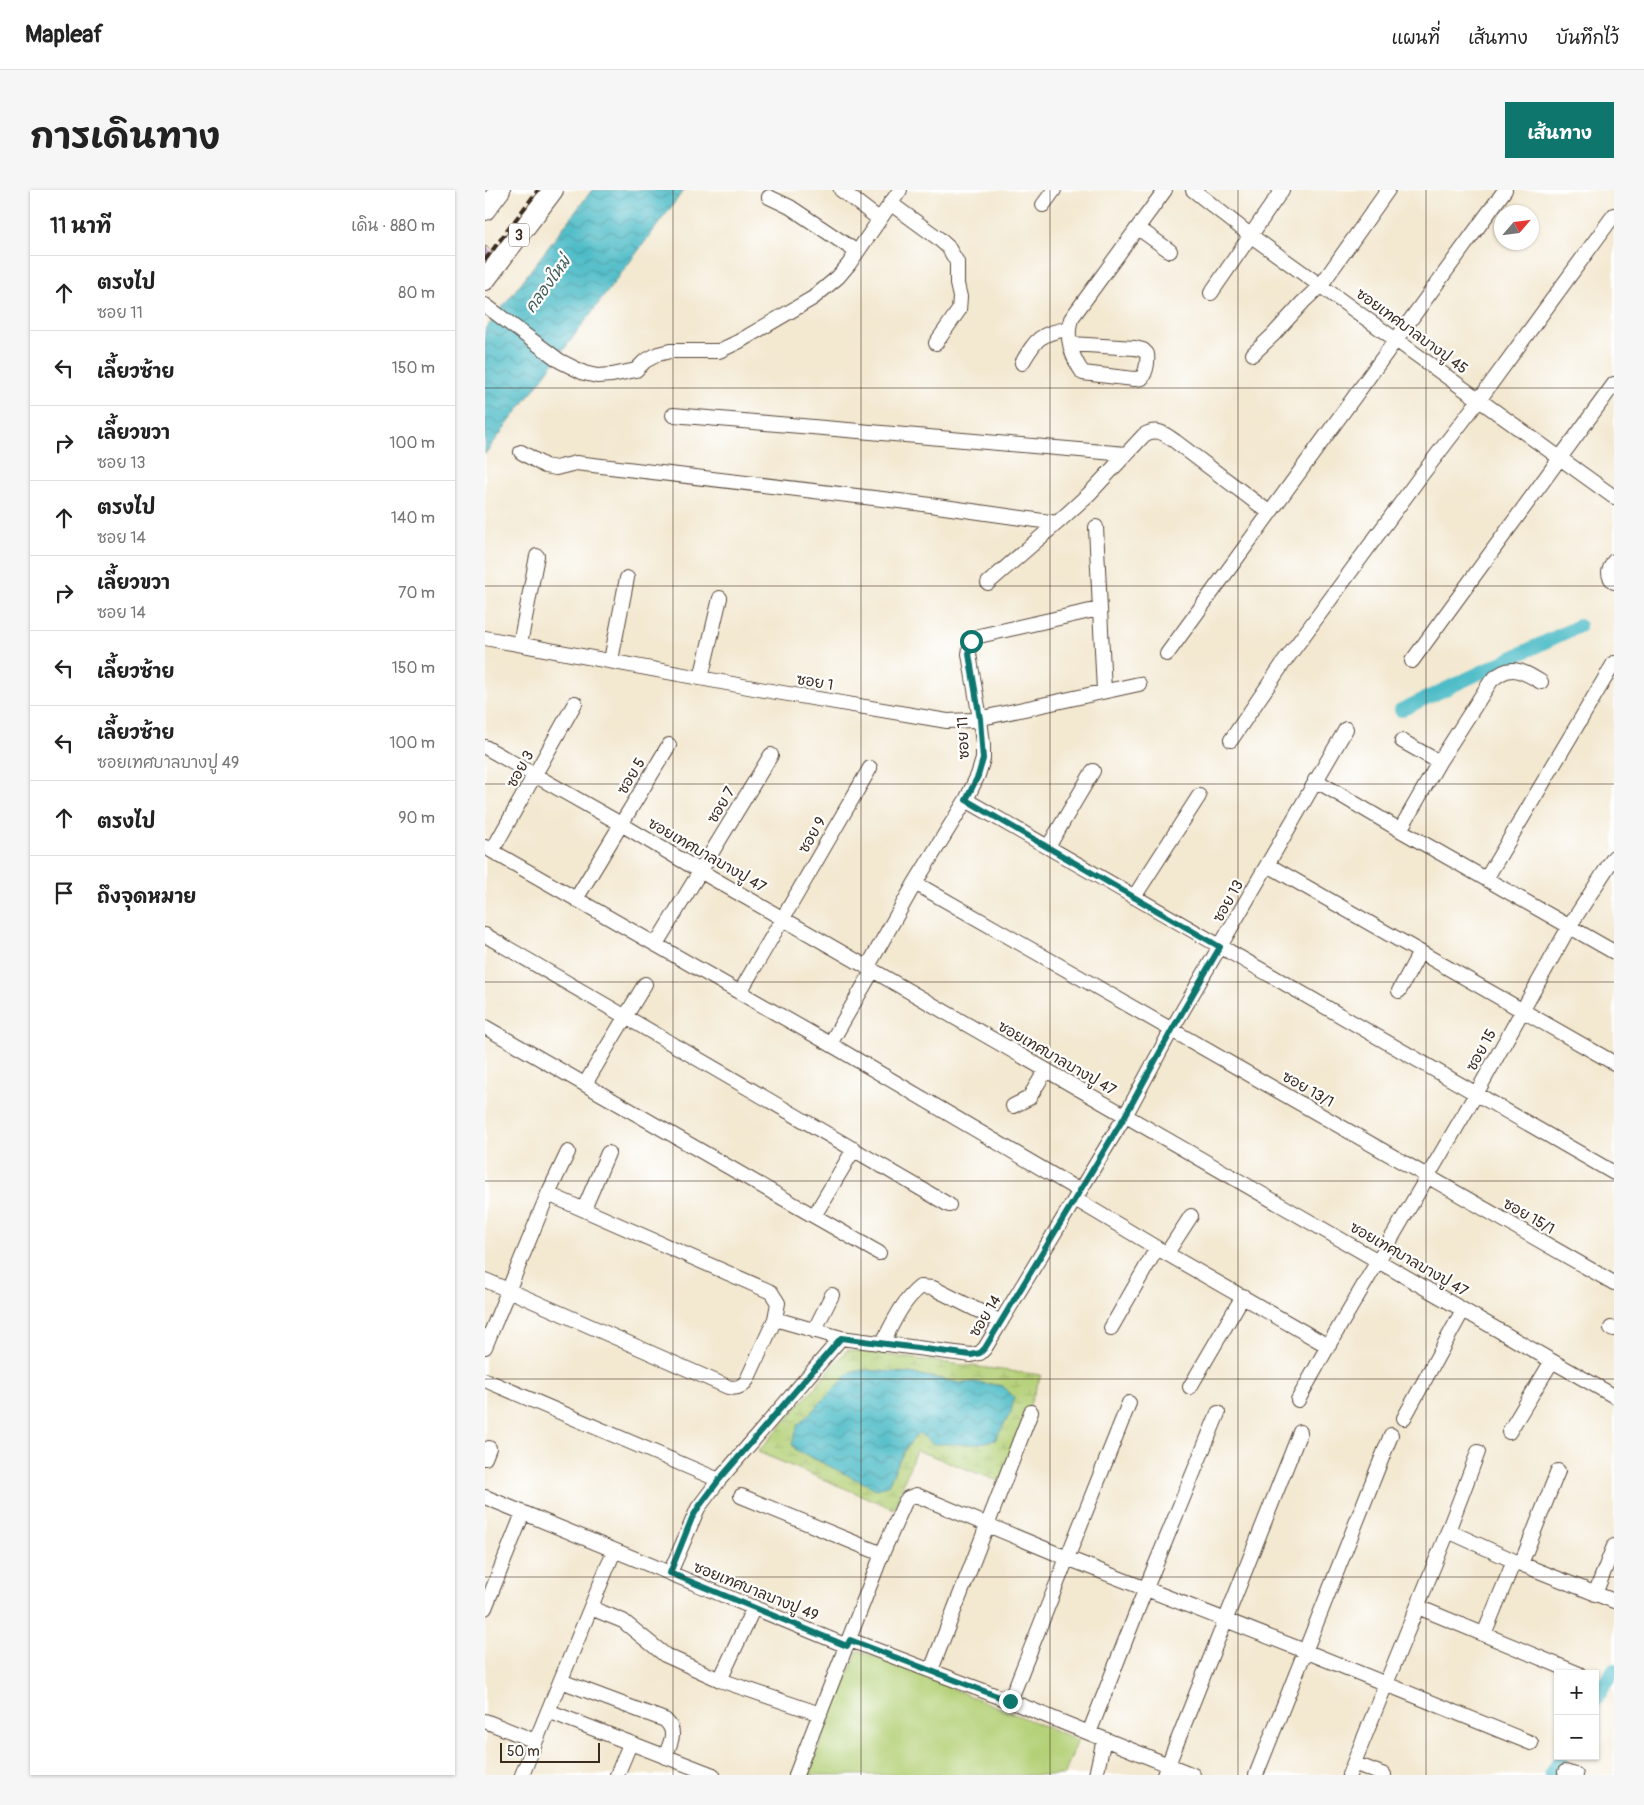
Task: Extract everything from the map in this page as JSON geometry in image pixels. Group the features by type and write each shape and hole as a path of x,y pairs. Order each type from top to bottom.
{"highway":[{"path":"485,210 500,190"},
{"name":"3","path":"485,280 553,190"}],"street":[{"path":"841,190 879,219"},
{"path":"489,308 560,361 584,373 597,376 612,376 635,370 645,361 664,352 725,349 813,298 838,277 900,190"},
{"path":"1043,205 1054,190"},
{"path":"1071,344 1143,350 1147,354 1148,362 1142,378 1134,380 1083,373 1075,359 1068,338 1068,329 1071,319 1165,190"},
{"name":"ซอยเทศบาลบางปู 45","path":"1193,190 1250,235 1321,284 1614,497"},
{"path":"1211,294 1282,190"},
{"path":"1253,354 1273,336 1321,284 1388,190"},
{"path":"1167,654 1505,190"},
{"path":"769,197 790,207 857,252"},
{"path":"890,203 938,238 948,248 957,262 957,284 960,297 959,310 936,343"},
{"path":"1231,740 1282,665 1614,215"},
{"path":"1138,228 1170,250"},
{"path":"1022,363 1043,335 1068,329"},
{"path":"1412,661 1614,384"},
{"path":"673,415 1126,454"},
{"path":"988,583 1091,493 1144,435 1155,430 1161,432 1270,513"},
{"path":"521,452 545,466 556,468 576,463 907,502 1057,523"},
{"path":"1096,527 1104,691"},
{"path":"520,644 537,556"},
{"path":"1614,561 1608,570 1609,576 1614,582"},
{"path":"611,660 627,578"},
{"path":"701,678 720,598"},
{"name":"ซอย 11","path":"830,1044 915,883 966,800 978,776 983,759 980,719 969,654 971,641 979,636 1099,610"},
{"name":"ซอย 1","path":"485,638 701,678 961,722 1139,684"},
{"path":"1485,879 1614,663"},
{"path":"1400,830 1439,762 1491,681 1499,673 1507,670 1519,670 1541,682"},
{"name":"ซอย 3","path":"488,849 535,775 575,703"},
{"name":"ซอย 13","path":"1125,1116 1172,1030 1346,729"},
{"path":"1402,741 1439,762"},
{"name":"ซอย 5","path":"576,899 669,745"},
{"name":"ซอยเทศบาลบางปู 47","path":"485,747 1614,1396"},
{"name":"ซอย 7","path":"656,944 771,755"},
{"name":"ซอย 9","path":"740,992 870,768"},
{"path":"1048,847 1093,771"},
{"path":"1315,780 1614,952"},
{"path":"1134,897 1199,796"},
{"path":"966,800 1614,1173"},
{"path":"488,849 830,1044 1078,1195 1162,1251 1328,1346"},
{"name":"ซอย 15","path":"1298,1400 1569,927 1614,857"},
{"path":"1267,865 1614,1063"},
{"name":"ซอย 13/1","path":"915,883 1427,1177"},
{"path":"485,935 949,1205"},
{"path":"1399,991 1420,952"},
{"path":"585,1084 645,984"},
{"path":"485,1028 879,1253"},
{"path":"1013,1106 1029,1098 1046,1070"},
{"name":"ซอย 14","path":"775,1319 841,1338 976,1354 985,1348 1125,1116"},
{"path":"814,1216 854,1149"},
{"path":"485,1346 548,1194 568,1152"},
{"path":"584,1209 608,1153"},
{"name":"ซอย 15/1","path":"1427,1177 1614,1283"},
{"path":"485,1280 734,1388 744,1385 775,1319 778,1303 771,1292 548,1194"},
{"path":"1111,1328 1162,1251 1191,1216"},
{"path":"882,1344 898,1314 920,1287 933,1288 1001,1322"},
{"path":"813,1330 832,1295"},
{"path":"1190,1387 1243,1296"},
{"path":"1404,1418 1463,1310"},
{"path":"670,1573 692,1518 719,1480 841,1338"},
{"path":"1509,1432 1552,1361"},
{"path":"485,1380 719,1480"},
{"path":"1010,1701 1129,1403"},
{"path":"931,1670 1031,1412"},
{"path":"1089,1733 1218,1413"},
{"path":"1166,1770 1300,1432"},
{"path":"1256,1775 1391,1435"},
{"path":"1384,1775 1352,1769 1478,1452"},
{"path":"1484,1634 1558,1472"},
{"path":"741,1496 882,1554"},
{"path":"796,1775 849,1643 882,1554 905,1502 912,1496 917,1496 1067,1558 1531,1742"},
{"name":"ซอยเทศบาลบางปู 49","path":"485,1497 754,1608 849,1643 931,1670 1010,1701 1104,1739 1166,1770 1193,1775"},
{"path":"485,1608 523,1513"},
{"path":"1448,1531 1517,1562 1614,1601"},
{"path":"1595,1594 1614,1546"},
{"path":"521,1775 614,1551"},
{"path":"1418,1607 1570,1670"},
{"path":"591,1608 623,1621 665,1655 720,1680 820,1714"},
{"path":"720,1680 754,1608"},
{"path":"561,1681 665,1720 672,1727 673,1732 665,1757"},
{"path":"548,1711 709,1774"},
{"path":"485,1721 535,1741"},
{"path":"1097,1775 1104,1739"},
{"path":"617,1775 630,1744"}],"green space":[{"path":"847,1350 1041,1375 1001,1482 916,1450 894,1509 758,1452","holes":["909,1373 961,1383 974,1382 1003,1386 995,1440 959,1444 919,1433 904,1451 888,1486"]},
{"path":"858,1650 1078,1740 1064,1775 808,1775"}],"water":[{"name":"คลองใหม่","path":"592,190 684,190 485,454 485,330"},
{"path":"852,1371 909,1373 961,1383 974,1382 1003,1386 1014,1397 1011,1412 995,1440 975,1444 933,1444 919,1433 904,1451 888,1486 876,1489 796,1450 792,1444 798,1425"}],"building":[{"path":"485,245 492,251 485,260"}],"waterway":[{"path":"1401,710 1579,626"},
{"path":"1599,1694 1614,1670"},
{"path":"1551,1775 1560,1760"}],"railway":[{"path":"485,260 538,190"}],"route":[{"path":"971,641 969,654 980,719 983,759 978,776 966,800 1220,947 1125,1116 985,1348 980,1353 971,1355 841,1338 819,1366 719,1480 698,1508 692,1518 670,1573 847,1646 850,1640 1010,1701"}]}
